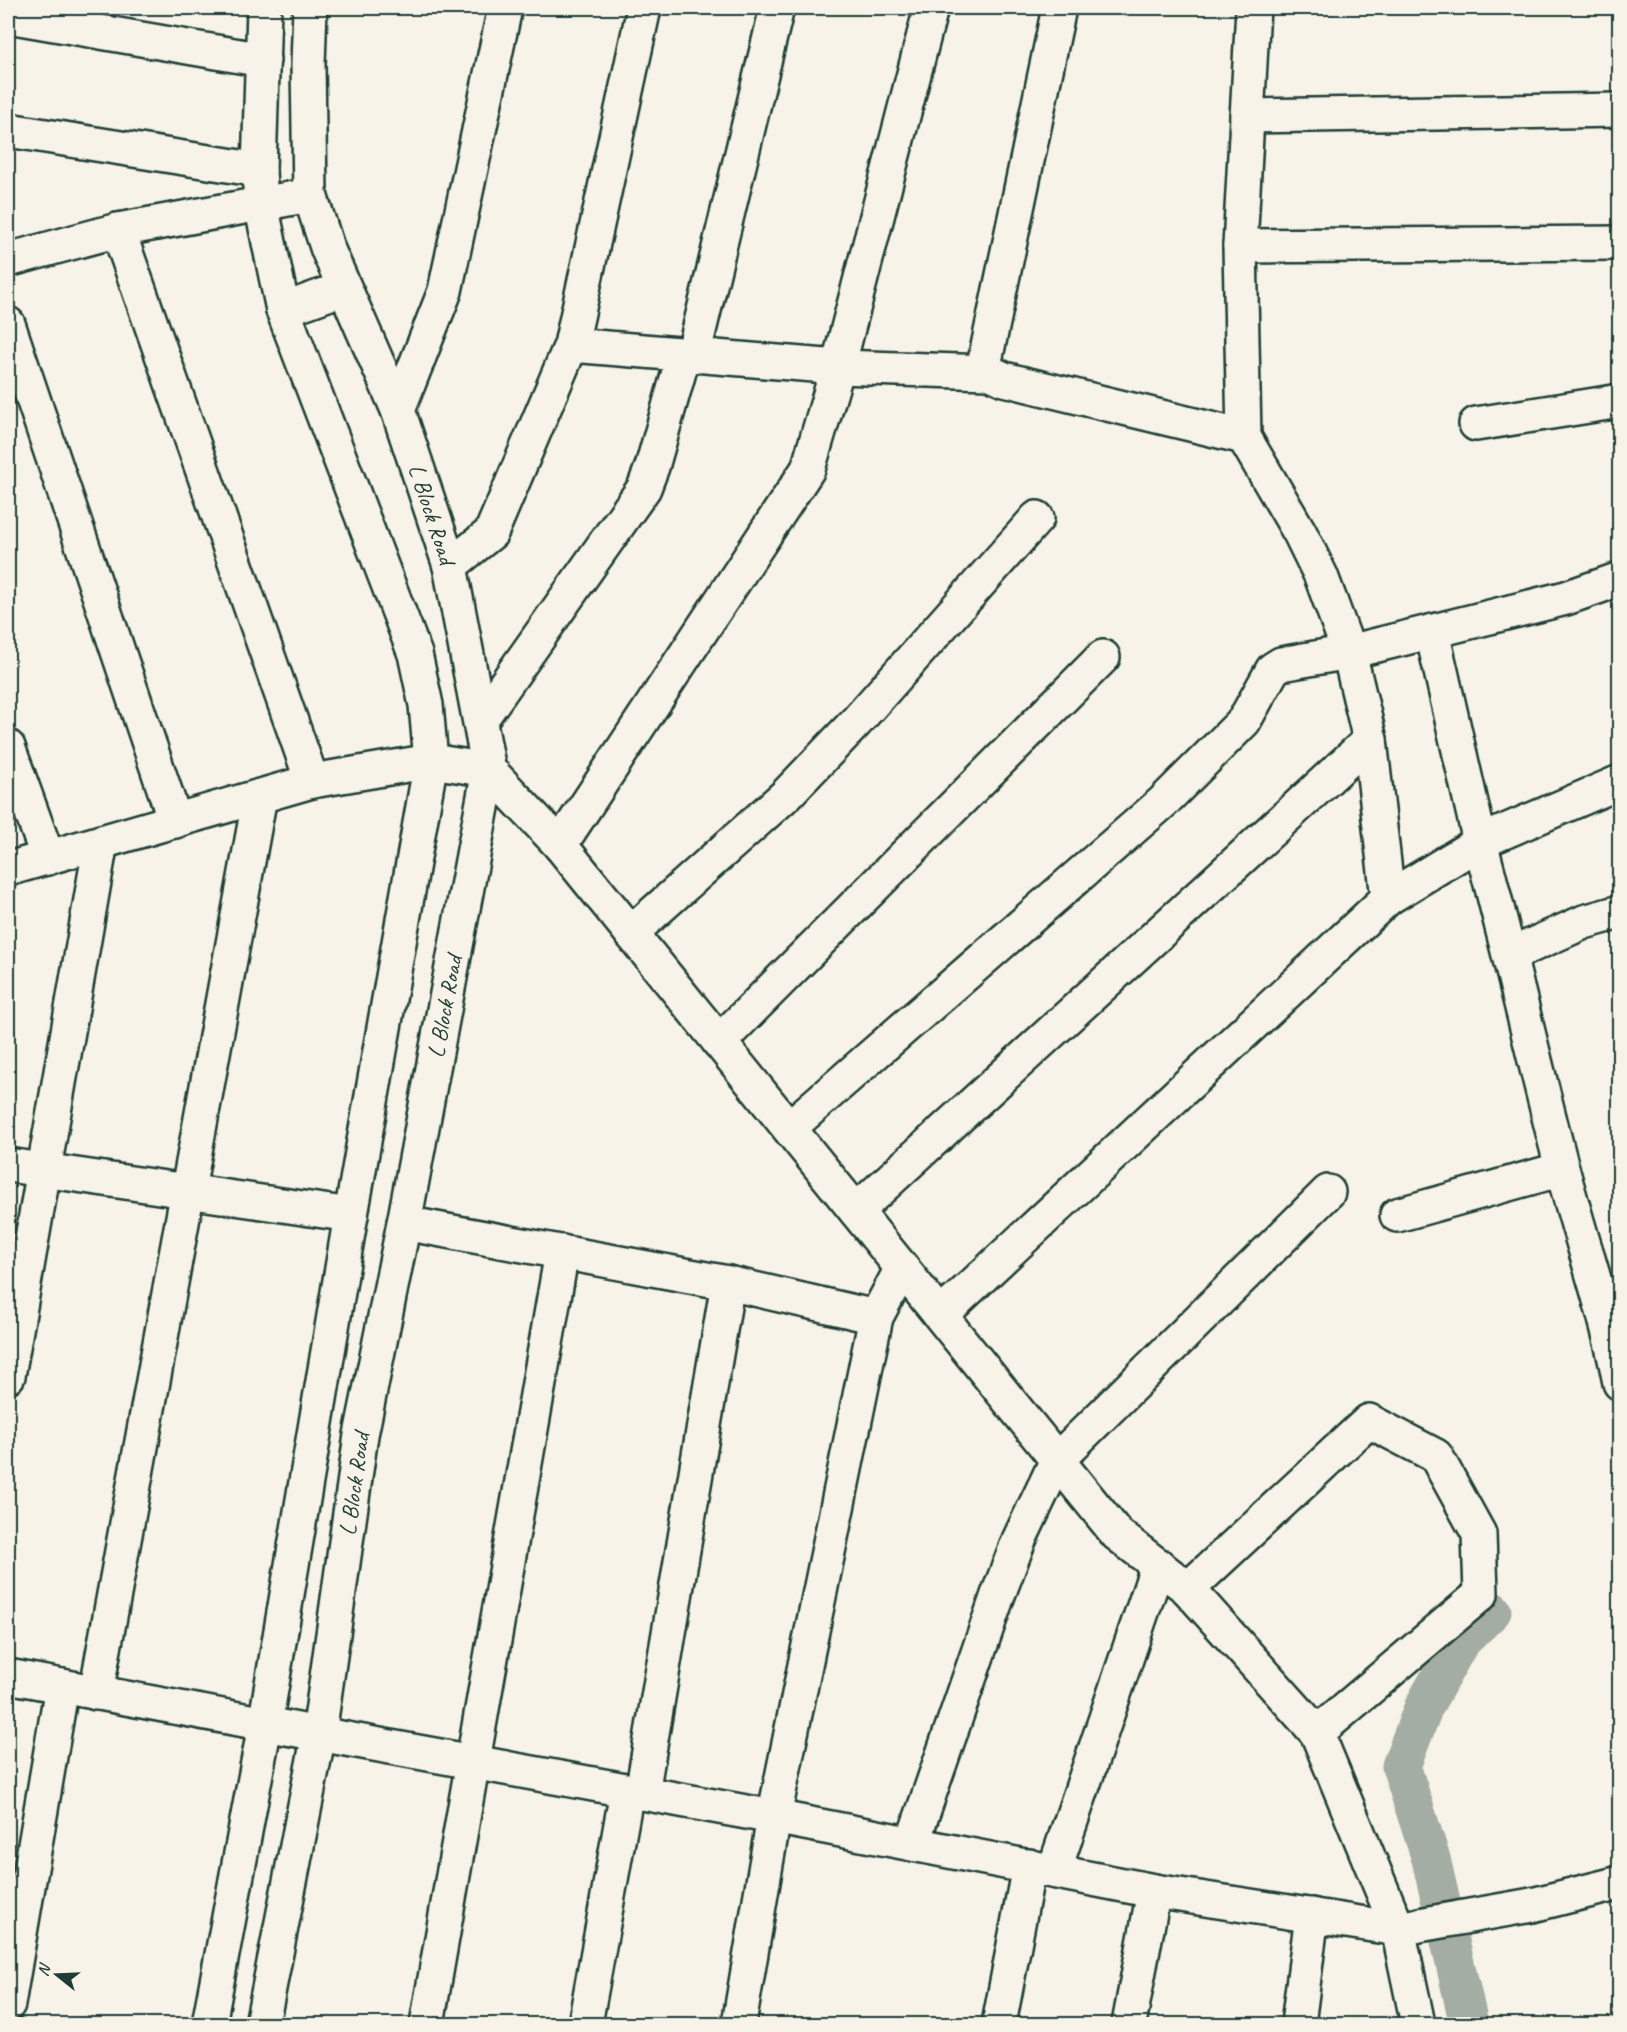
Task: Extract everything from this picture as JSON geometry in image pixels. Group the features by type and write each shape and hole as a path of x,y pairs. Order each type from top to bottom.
{"street":[{"name":"L Block Road","path":"209,2025 265,1725 431,761 426,705 415,654 283,310 261,204 259,170 264,8"},
{"name":"L Block Road","path":"262,2025 319,1734 361,1435 404,1223 489,770 450,566 398,410 328,250 310,195 310,8"},
{"path":"398,410 445,291 505,8"},
{"path":"450,566 491,533 571,345 644,8"},
{"path":"480,719 644,488 689,355 777,8"},
{"path":"560,845 808,469 838,367 931,8"},
{"path":"989,372 985,361 1059,8"},
{"path":"1253,8 1240,246 1244,437 1300,533 1321,576 1349,652 1370,740 1388,897"},
{"path":"8,16 263,60"},
{"path":"1247,116 1620,110"},
{"path":"8,130 259,170"},
{"path":"8,260 118,230 310,195"},
{"path":"118,230 312,782"},
{"path":"1240,246 1620,243"},
{"path":"283,310 344,288"},
{"path":"8,324 175,821"},
{"path":"571,345 838,367 989,372 1004,379 1244,437"},
{"path":"1476,424 1620,401"},
{"path":"632,933 786,795 856,722 1037,518"},
{"path":"789,1128 1162,802 1244,721 1273,669 1281,664 1349,652 1566,598 1620,579"},
{"path":"1432,632 1480,842 1562,1169 1615,1335 1620,1383"},
{"path":"719,1042 1103,657"},
{"path":"856,1212 1370,740"},
{"path":"8,747 48,858"},
{"path":"8,869 312,782 431,761 489,770 560,845 1117,1534 1188,1589 1317,1733 1409,1927 1418,2025"},
{"path":"941,1315 1388,897 1480,842 1620,782"},
{"path":"96,1693 260,796"},
{"path":"8,1376 101,842"},
{"path":"1510,955 1584,922 1620,912"},
{"path":"8,1165 351,1215"},
{"path":"1397,1215 1562,1169"},
{"path":"912,1844 998,1595 1019,1540 1057,1460 1328,1192"},
{"path":"404,1223 728,1283 876,1317"},
{"path":"427,2025 562,1252"},
{"path":"739,2025 774,1817 876,1317 902,1268"},
{"path":"585,2025 634,1792 728,1283"},
{"path":"1188,1589 1369,1421 1436,1456 1479,1534 1481,1594 1317,1733"},
{"path":"999,2025 1042,1869 1158,1565"},
{"path":"8,1676 774,1817 1154,1891 1312,1915 1409,1927 1532,1905 1620,1883"},
{"path":"8,2004 62,1686"},
{"path":"1129,2025 1154,1891"},
{"path":"1298,2025 1312,1915"}],"waterway":[{"path":"1469,2024 1431,1859 1401,1766 1424,1706 1460,1642 1492,1611"}]}
